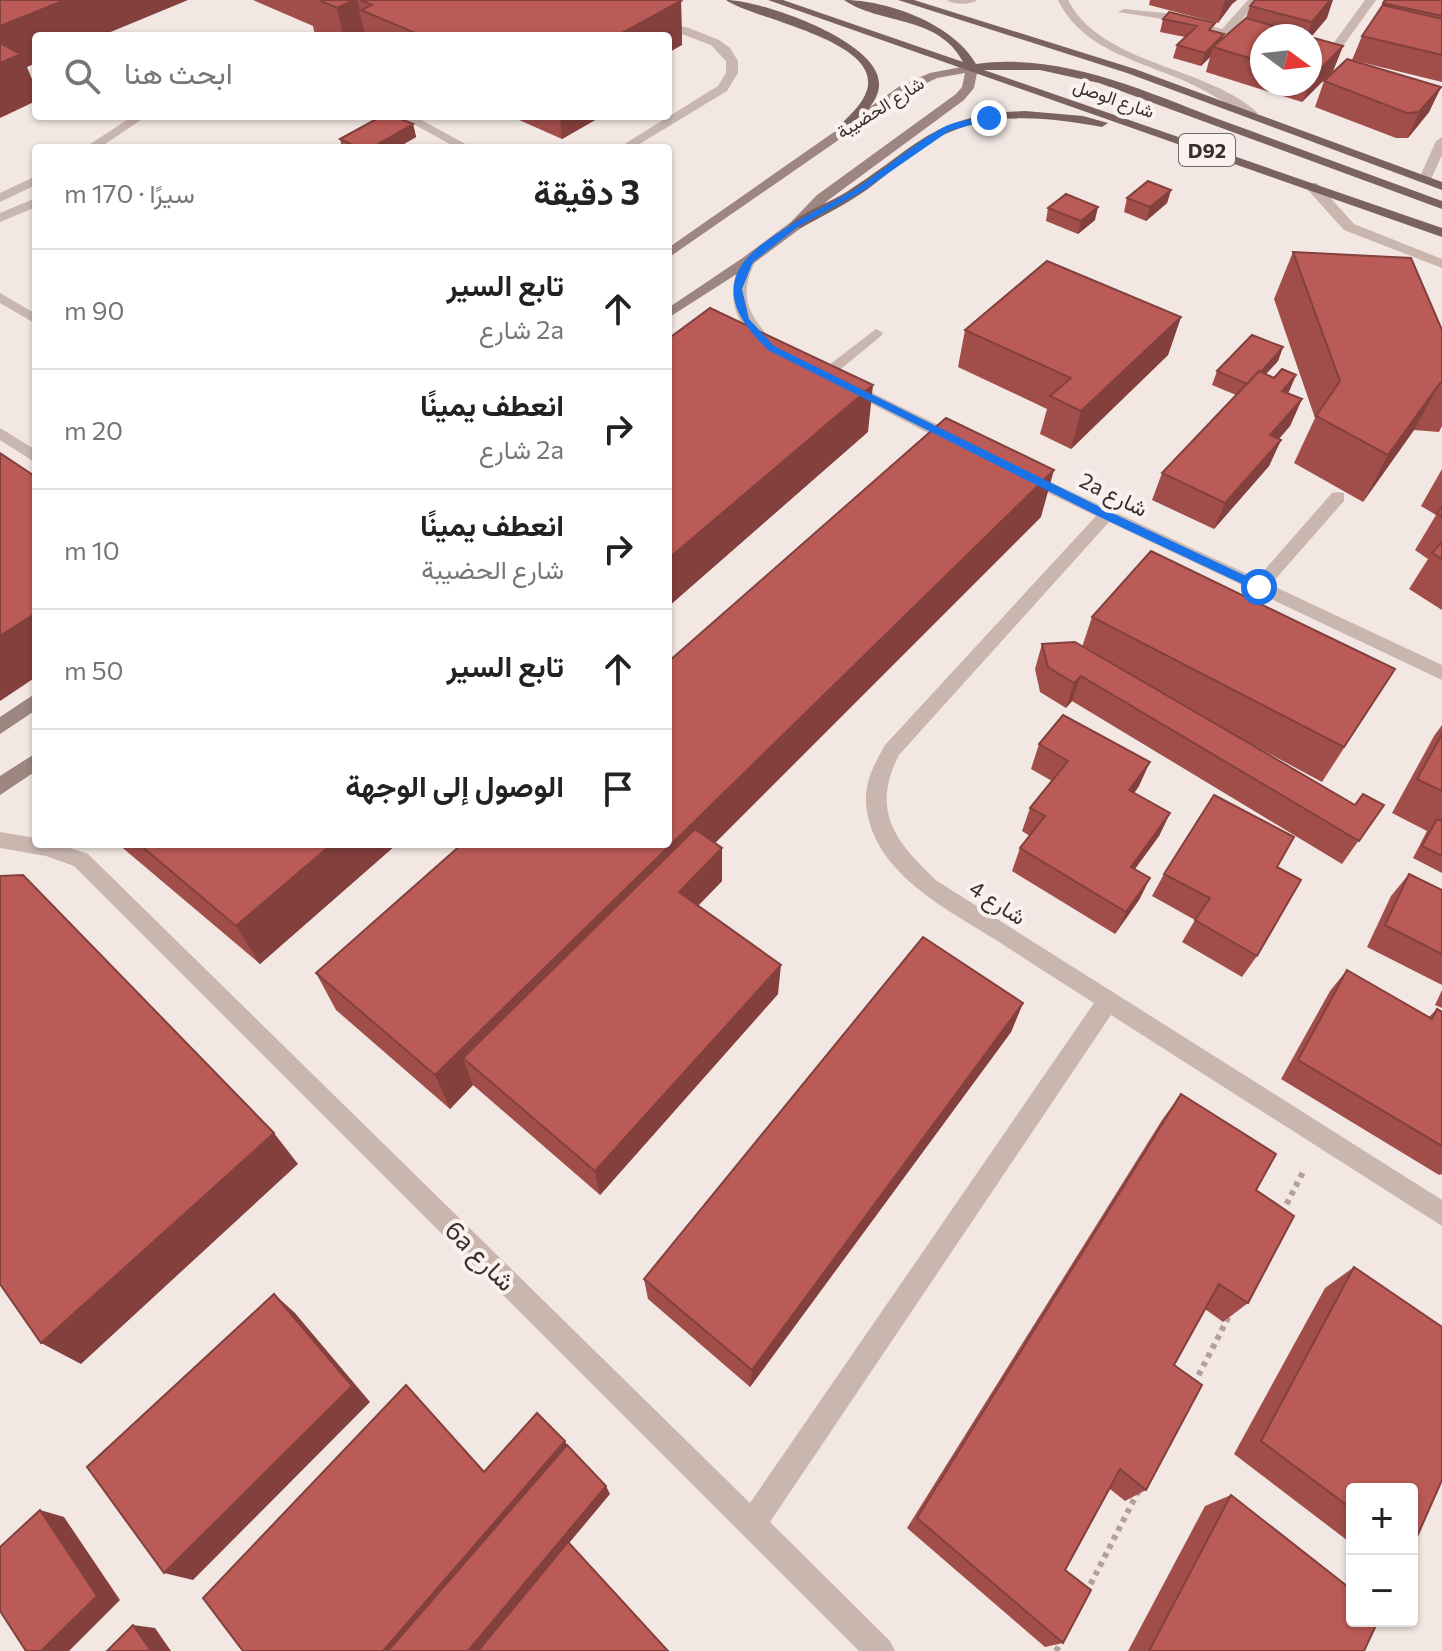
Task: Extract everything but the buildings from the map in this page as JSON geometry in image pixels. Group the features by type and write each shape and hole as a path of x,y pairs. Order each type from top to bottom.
{"main road":[{"path":"731,0 833,40 862,57 872,71 874,87 867,101 843,129"},
{"name":"شارع الوصل","path":"773,0 1442,233"},
{"path":"849,0 938,31 956,42 967,54 972,68 1024,64 1103,81 1442,205"},
{"name":"شارع الوصل","path":"903,0 1102,61 1252,113 1442,186"},
{"path":"796,225 858,191 934,136 966,122 1021,115 1054,116 1178,139"}],"street":[{"path":"952,0 972,0"},
{"path":"1063,0 1070,16 1092,35 1194,82 1252,113"},
{"path":"1224,33 1254,0"},
{"path":"1326,62 1371,0"},
{"path":"1124,12 1164,16 1250,41"},
{"path":"642,15 721,46 731,56 735,67 732,78 723,88 672,119"},
{"path":"1322,61 1340,66"},
{"name":"شارع الحضيبة","path":"672,251 843,129 918,81 972,68 968,88 960,97 822,198 796,225 749,260 672,311"},
{"path":"96,144 135,120"},
{"path":"412,120 456,144"},
{"path":"631,144 670,120"},
{"path":"1425,179 1442,141"},
{"path":"0,198 32,182"},
{"path":"1312,186 1335,216 1357,232 1442,264"},
{"path":"0,218 32,204"},
{"path":"743,340 778,351 755,334 739,304 741,274 749,260"},
{"path":"0,297 32,317"},
{"path":"876,333 818,371 965,445"},
{"path":"0,433 32,455"},
{"name":"2a شارع","path":"1007,466 1442,673"},
{"path":"1259,587 1338,497"},
{"name":"شارع 4","path":"1106,515 892,750 877,783 879,820 896,857 930,887 1442,1214"},
{"path":"0,727 32,703"},
{"path":"0,787 32,764"},
{"name":"6a شارع","path":"0,840 32,846"},
{"name":"6a شارع","path":"46,848 78,852 880,1651"},
{"path":"753,1523 1108,1001"}],"path":[{"path":"1278,1221 1321,1137"},
{"path":"1192,1387 1235,1304"},
{"path":"1085,1595 1142,1484"},
{"path":"1056,1651 1070,1623"}],"route":[{"path":"989,118 946,129 858,191 796,225 749,260 741,274 738,289 745,320 771,348 1106,515 1259,587"}]}
